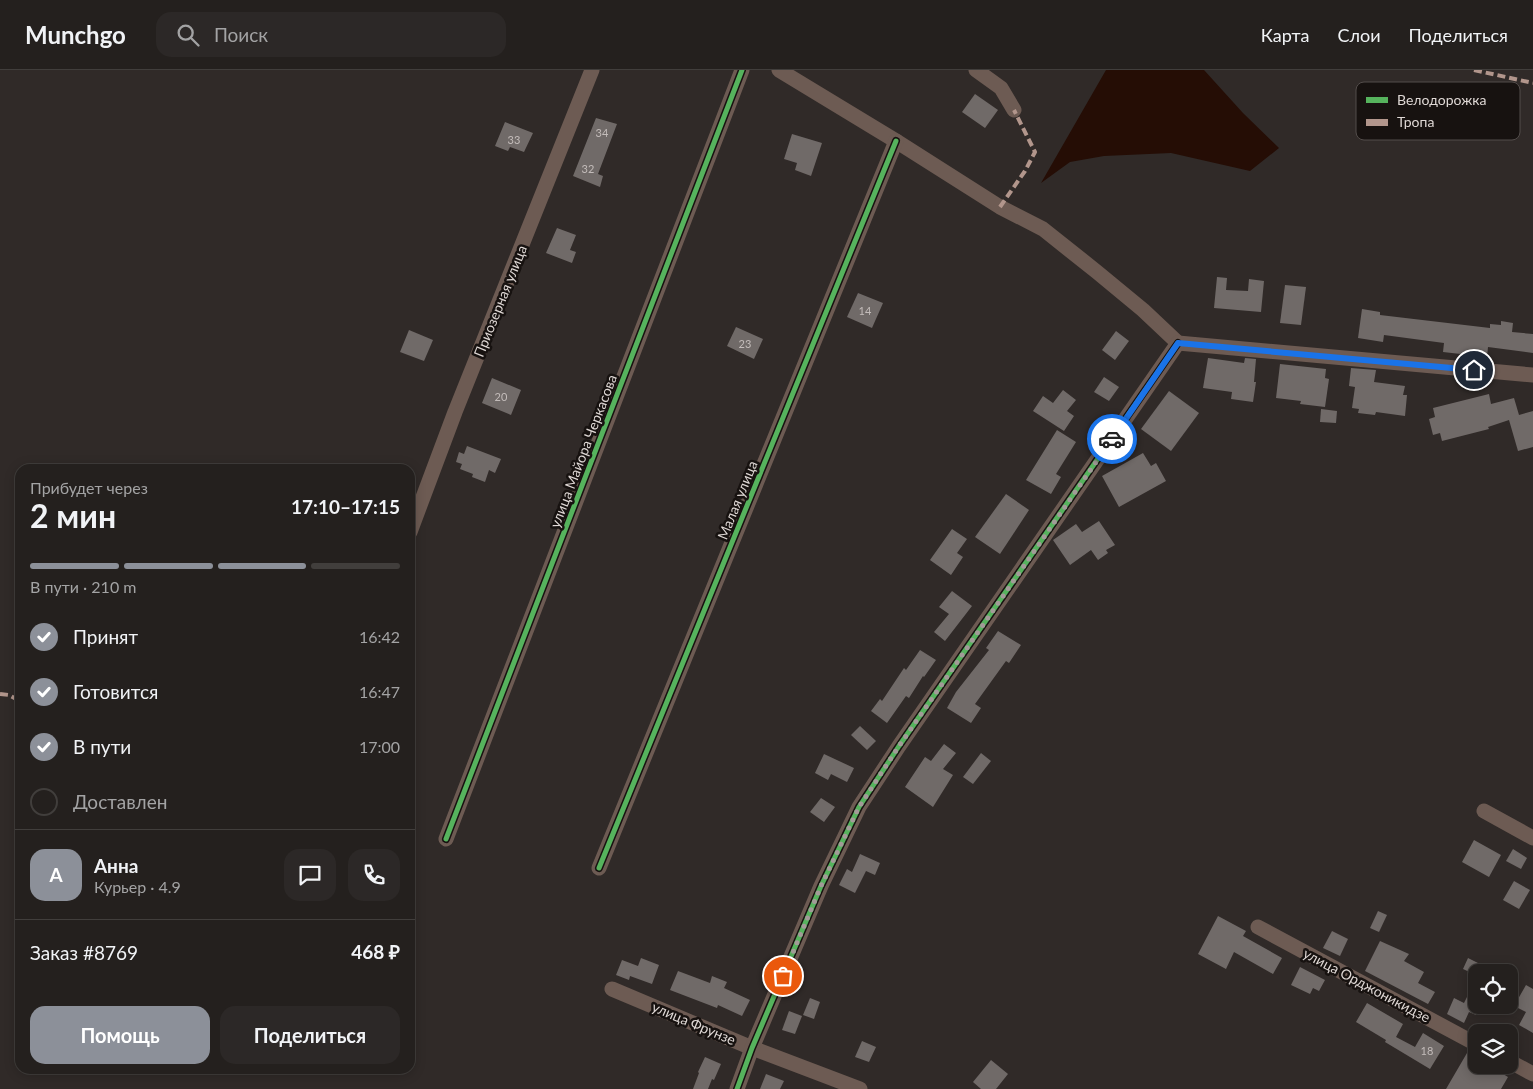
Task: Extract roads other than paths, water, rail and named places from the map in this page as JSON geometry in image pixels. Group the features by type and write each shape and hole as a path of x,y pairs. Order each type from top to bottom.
{"street":[{"name":"Приозерная улица","path":"415,519 592,70"},
{"name":"улица Майора Черкасова","path":"446,839 742,70"},
{"path":"779,70 896,141 1000,208 1043,229 1112,284 1178,343 1533,375"},
{"path":"976,70 1001,88 1014,110"},
{"name":"Малая улица","path":"599,868 896,141"},
{"path":"737,1089 752,1048 821,886 859,807 899,746 1178,343"},
{"path":"1484,811 1533,838"},
{"name":"улица Орджоникидзе","path":"1258,927 1468,1040"},
{"name":"улица Фрунзе","path":"612,989 752,1048 860,1089"},
{"path":"1518,1066 1533,1074"}]}
